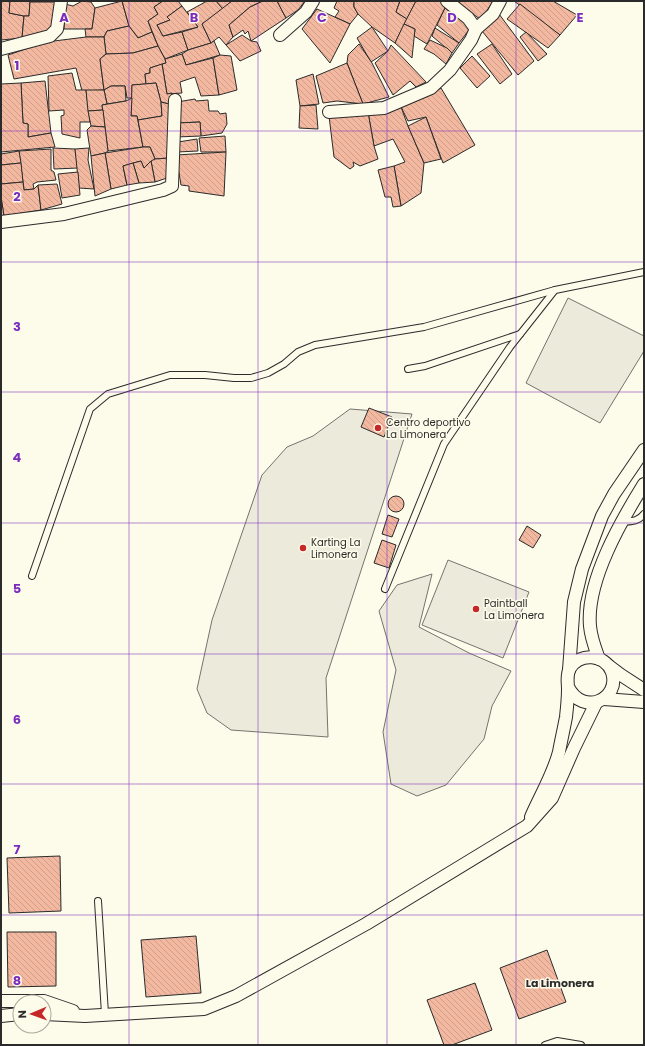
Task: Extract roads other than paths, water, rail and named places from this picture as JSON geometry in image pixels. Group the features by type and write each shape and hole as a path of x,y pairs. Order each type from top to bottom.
{"street":[{"path":"1,49 50,36 58,29 61,1"},
{"path":"280,35 306,12 313,1"},
{"path":"447,1 468,18 476,29"},
{"path":"329,112 384,108 431,88 450,70 471,40 476,29 493,14 500,1"},
{"path":"1,222 64,214 163,190 172,186 175,100"},
{"path":"527,826 558,755 566,718 568,688 567,679 574,602 582,570 602,516 614,494 644,450"},
{"path":"52,1014 85,1016 204,1009 223,1002 366,924 527,826 552,798 574,748 600,701 609,693 612,686 613,678 611,671 603,661 593,640 590,626 592,598 605,556 617,529 644,484"},
{"path":"569,670 573,664 579,660 586,657 593,657 603,661 621,676 644,690"},
{"path":"568,688 576,699 589,703 600,701 644,702"},
{"path":"1,1001 44,1002 85,1016"},
{"path":"1,1016 12,1015"}],"lane":[{"path":"32,576 90,409 108,394 170,374 251,378 268,373 284,364 298,352 315,345 424,327 554,290 644,272"},
{"path":"385,589 444,444 510,347 554,290"},
{"path":"408,369 425,366 520,334"},
{"path":"621,522 634,521 644,514"},
{"path":"98,901 104,1014"},
{"path":"545,1045 557,1041 581,1045"}],"place":[{"name":"Centro deportivo La Limonera","path":"378,428"},
{"name":"Karting La Limonera","path":"303,548"},
{"name":"Paintball La Limonera","path":"476,609"}],"district":[{"name":"La Limonera","path":"560,983"}]}
